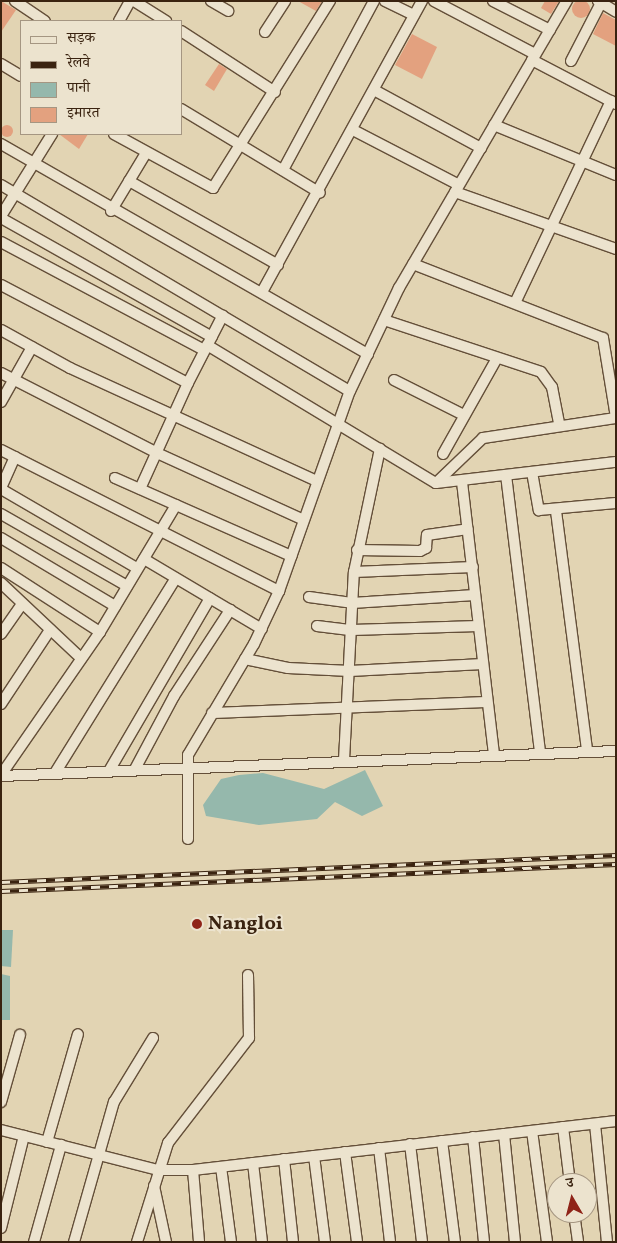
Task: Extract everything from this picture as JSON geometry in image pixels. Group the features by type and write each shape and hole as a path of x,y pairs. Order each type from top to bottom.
{"street":[{"path":"15,1 44,20"},
{"path":"120,20 130,1"},
{"path":"134,1 164,20"},
{"path":"211,1 228,11"},
{"path":"265,32 285,1"},
{"path":"116,135 209,188 275,92 330,1"},
{"path":"284,170 374,1"},
{"path":"385,1 414,15"},
{"path":"262,292 320,193 422,1"},
{"path":"434,1 614,103 581,161 515,303"},
{"path":"493,1 550,30"},
{"path":"188,839 188,766 191,748 246,659 279,591 315,480 350,391 413,264 567,1"},
{"path":"571,61 600,2 616,12"},
{"path":"182,32 275,92"},
{"path":"1,64 20,75"},
{"path":"374,90 481,148"},
{"path":"182,110 320,193"},
{"path":"494,125 616,175"},
{"path":"353,130 457,189 551,229 616,249"},
{"path":"51,135 1,217 436,483 462,482 616,462"},
{"path":"1,144 33,165 111,210 262,292 368,354"},
{"path":"111,210 146,153"},
{"path":"129,181 278,265"},
{"path":"1,185 350,391"},
{"path":"1,242 208,344"},
{"path":"413,264 602,338 616,417 559,424 483,438 436,483"},
{"path":"1,286 188,383"},
{"path":"140,489 157,453 170,415 223,315"},
{"path":"384,320 497,358 532,367 549,379 559,424"},
{"path":"1,330 170,415 315,480"},
{"path":"1,402 32,347"},
{"path":"443,454 497,358"},
{"path":"1,373 157,453 302,519"},
{"path":"394,380 464,415"},
{"path":"344,760 354,572 357,550 380,449"},
{"path":"1,450 279,591"},
{"path":"15,457 1,488 138,568"},
{"path":"532,472 539,510 556,511 616,503"},
{"path":"506,475 540,753"},
{"path":"115,478 291,556"},
{"path":"462,482 494,755"},
{"path":"1,775 100,632 138,568 162,533 176,504"},
{"path":"556,511 587,752"},
{"path":"1,514 127,586"},
{"path":"357,550 420,551 426,548 429,534 468,529"},
{"path":"1,538 115,606"},
{"path":"144,559 262,629"},
{"path":"354,572 473,567"},
{"path":"1,568 100,632"},
{"path":"55,773 176,578"},
{"path":"1,583 81,658"},
{"path":"309,597 352,603 475,595"},
{"path":"109,771 210,598"},
{"path":"1,634 22,604"},
{"path":"136,769 174,696 230,610"},
{"path":"317,626 352,630 478,626"},
{"path":"1,704 50,630"},
{"path":"246,659 288,668 350,671 483,664"},
{"path":"212,713 346,711 487,702"},
{"path":"1,775 616,750"},
{"path":"137,1242 158,1170 183,1120 249,1038 248,975"},
{"path":"47,1142 78,1034"},
{"path":"1,1102 20,1035"},
{"path":"74,1242 97,1154 114,1102 153,1038"},
{"path":"1,1130 158,1170 193,1170 616,1121"},
{"path":"595,1124 608,1242"},
{"path":"563,1127 569,1173"},
{"path":"532,1131 547,1242"},
{"path":"504,1134 515,1242"},
{"path":"1,1228 24,1136"},
{"path":"473,1138 484,1242"},
{"path":"442,1141 455,1242"},
{"path":"410,1144 422,1242"},
{"path":"34,1242 61,1145"},
{"path":"379,1148 390,1242"},
{"path":"345,1152 357,1242"},
{"path":"314,1156 325,1242"},
{"path":"284,1159 293,1242"},
{"path":"253,1163 262,1242"},
{"path":"221,1167 231,1242"},
{"path":"193,1170 199,1242"},
{"path":"154,1185 166,1242"},
{"path":"575,1223 578,1242"}],"water":[{"path":"365,770 383,806 362,816 335,802 317,819 259,825 206,816 203,805 221,779 239,775 263,773 324,789"},
{"path":"1,930 13,930 11,967 1,966"},
{"path":"1,974 10,976 10,1020 1,1020"}],"building":[{"path":"581,0 587,3 590,9 587,15 581,18 575,15 572,9 575,3"},
{"path":"1,1 16,10 1,32"},
{"path":"298,1 322,1 316,11"},
{"path":"545,1 559,1 551,14 541,8"},
{"path":"603,13 616,20 616,46 593,34"},
{"path":"412,34 437,47 422,79 395,65"},
{"path":"219,64 227,69 214,91 205,85"},
{"path":"9,125 12,126 12,136 5,137 2,136 1,129 2,126"},
{"path":"60,135 87,135 79,149"}],"railway":[{"path":"1,882 616,855"},
{"path":"1,891 616,864"}],"place":[{"name":"Nangloi","path":"197,924"}]}
